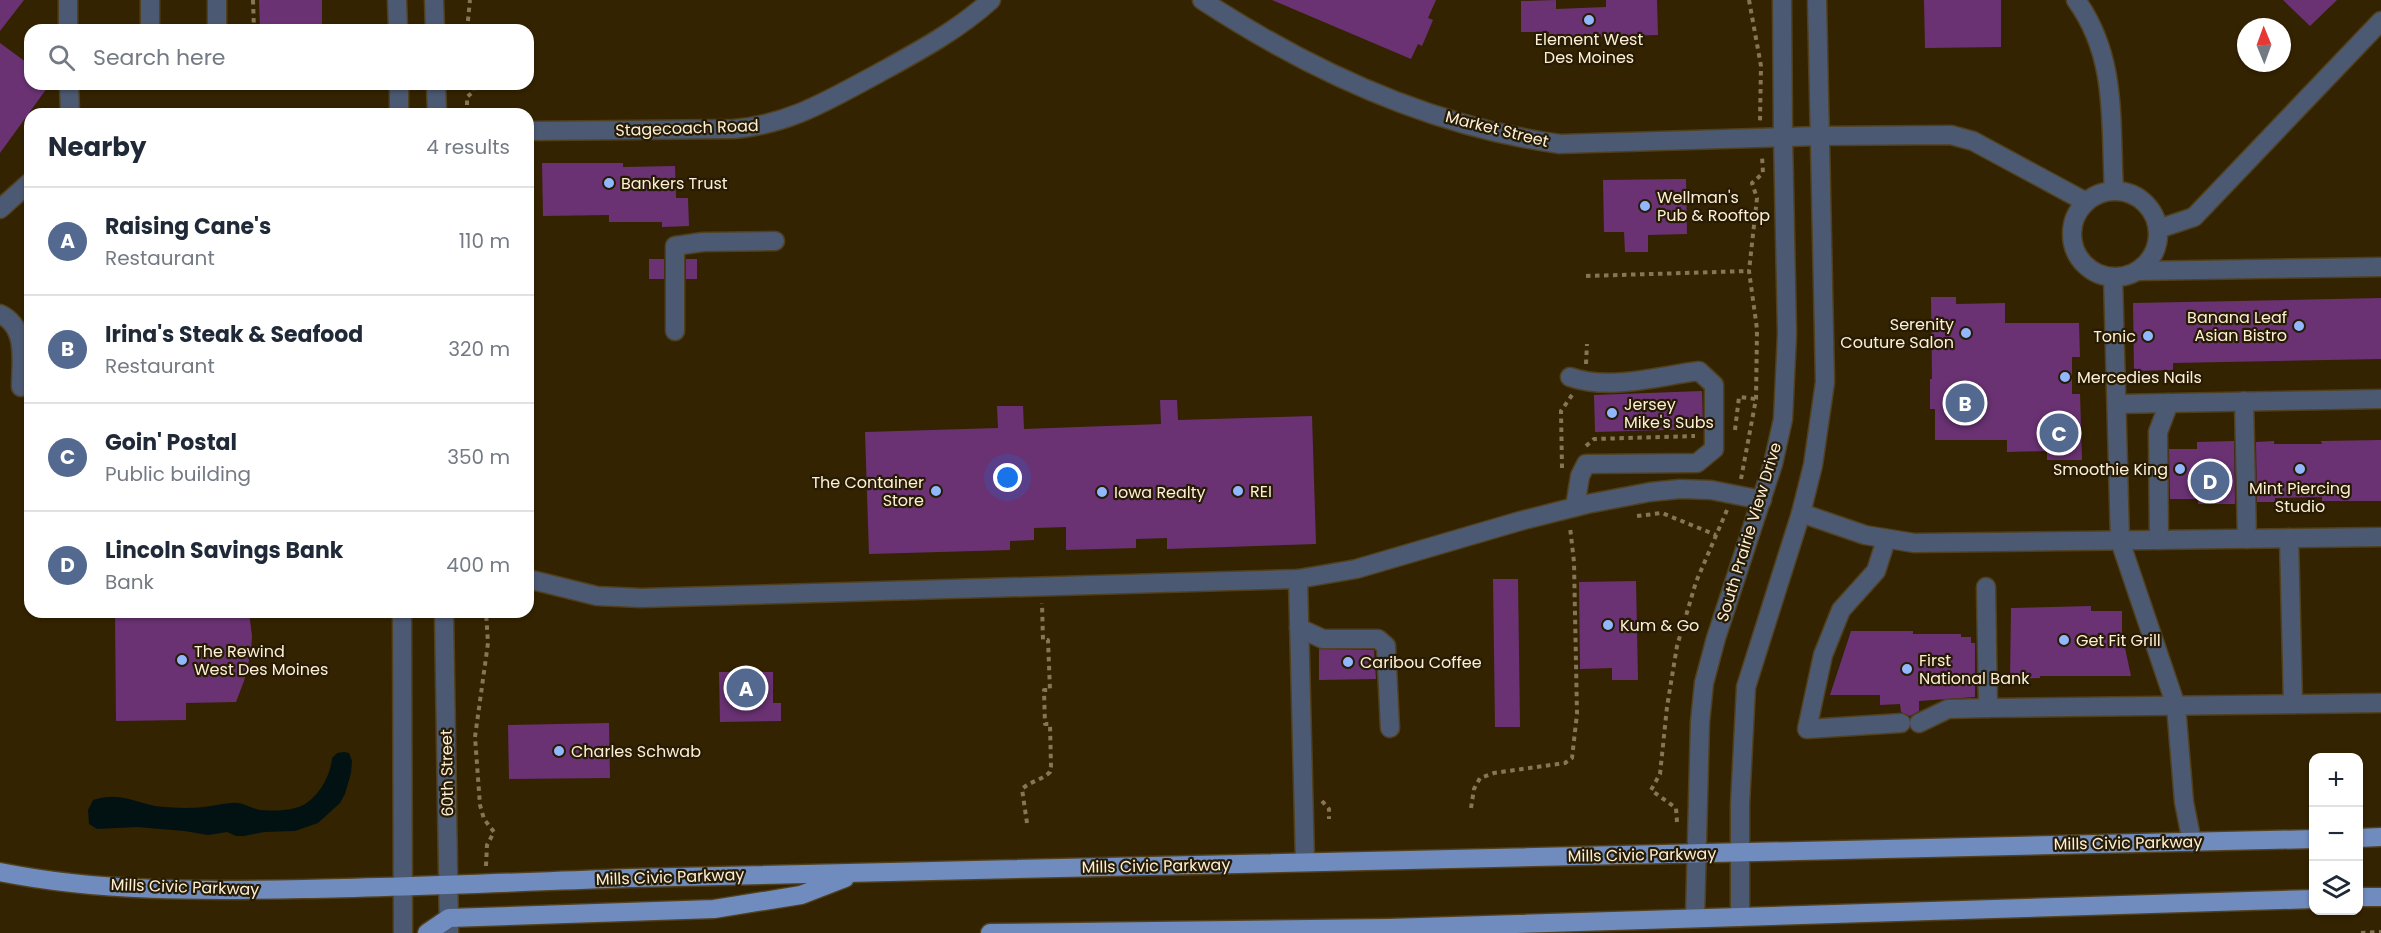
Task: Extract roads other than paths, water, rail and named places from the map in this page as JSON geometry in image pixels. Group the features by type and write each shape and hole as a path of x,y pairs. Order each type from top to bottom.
{"main road":[{"path":"2363,838 2381,837"},
{"name":"Mills Civic Parkway","path":"0,872 42,880 134,887 230,890 402,887 631,878 2309,839"},
{"path":"427,933 449,926 714,909 801,895 856,873"},
{"path":"2363,897 2381,897"},
{"path":"990,933 1388,928 2309,899"}],"street":[{"path":"68,0 68,24"},
{"path":"150,0 150,24"},
{"path":"217,0 218,24"},
{"path":"397,0 398,24"},
{"path":"434,0 435,24"},
{"name":"Stagecoach Road","path":"534,131 734,129 762,126 818,106 936,42 991,0"},
{"name":"Market Street","path":"1202,0 1282,50 1347,80 1470,125 1535,140 1560,144 1819,136 1951,135 1982,146 2086,202"},
{"name":"South Prairie View Drive","path":"1695,918 1700,722 1704,682 1719,628 1762,500 1783,419 1787,375 1782,0"},
{"path":"1740,917 1743,723 1746,687 1801,513 1813,465 1825,382 1817,0"},
{"path":"2076,0 2086,14 2103,55 2112,97 2114,191"},
{"path":"2158,229 2194,217 2381,21"},
{"path":"69,90 70,108"},
{"path":"399,90 399,108"},
{"path":"436,90 437,108"},
{"path":"0,209 24,187"},
{"path":"2137,271 2149,261 2157,244 2158,229 2154,216 2145,203 2131,194 2114,191 2099,194 2086,202 2077,214 2073,228 2075,248 2086,266 2096,273 2113,277 2137,271 2381,267"},
{"path":"675,331 675,246 703,242 775,241"},
{"path":"2113,277 2120,541 2176,706 2184,802 2192,842"},
{"path":"0,314 11,319 22,339 21,387"},
{"path":"1575,379 1587,383 1618,382 1699,371 1714,385 1713,449 1696,463 1586,465 1580,476 1575,507"},
{"path":"2117,404 2381,399"},
{"path":"2244,401 2247,539"},
{"path":"2159,540 2158,432 2169,403"},
{"path":"534,580 597,596 641,598 1298,579 1365,567 1426,547 1575,507 1650,492 1680,489 1711,490 1762,500"},
{"path":"1801,513 1865,535 1914,543 2381,537"},
{"path":"2289,538 2293,704"},
{"path":"1886,540 1876,571 1841,610 1823,654 1807,729 1910,723 1948,709 2381,703"},
{"path":"1298,579 1305,862"},
{"path":"1986,587 1988,708"},
{"path":"402,618 403,933"},
{"name":"60th Street","path":"444,618 449,926"},
{"path":"1299,628 1323,639 1378,639 1383,641 1386,646 1390,728"}],"place":[{"name":"Element West Des Moines","path":"1589,20"},
{"name":"Bankers Trust","path":"609,183"},
{"name":"Wellman's Pub & Rooftop","path":"1645,206"},
{"name":"Banana Leaf Asian Bistro","path":"2299,326"},
{"name":"Serenity Couture Salon","path":"1966,333"},
{"name":"Tonic","path":"2148,336"},
{"name":"Mercedies Nails","path":"2065,377"},
{"name":"Irina's Steak & Seafood","path":"1965,403"},
{"name":"Jersey Mike's Subs","path":"1612,413"},
{"name":"Goin' Postal","path":"2059,433"},
{"name":"Smoothie King","path":"2180,469"},
{"name":"Mint Piercing Studio","path":"2300,469"},
{"name":"Lincoln Savings Bank","path":"2210,481"},
{"name":"The Container Store","path":"936,491"},
{"name":"REI","path":"1238,491"},
{"name":"Iowa Realty","path":"1102,492"},
{"name":"Kum & Go","path":"1608,625"},
{"name":"Get Fit Grill","path":"2064,640"},
{"name":"The Rewind West Des Moines","path":"182,660"},
{"name":"Caribou Coffee","path":"1348,662"},
{"name":"First National Bank","path":"1907,669"},
{"name":"Raising Cane's","path":"746,688"},
{"name":"Charles Schwab","path":"559,751"}]}
